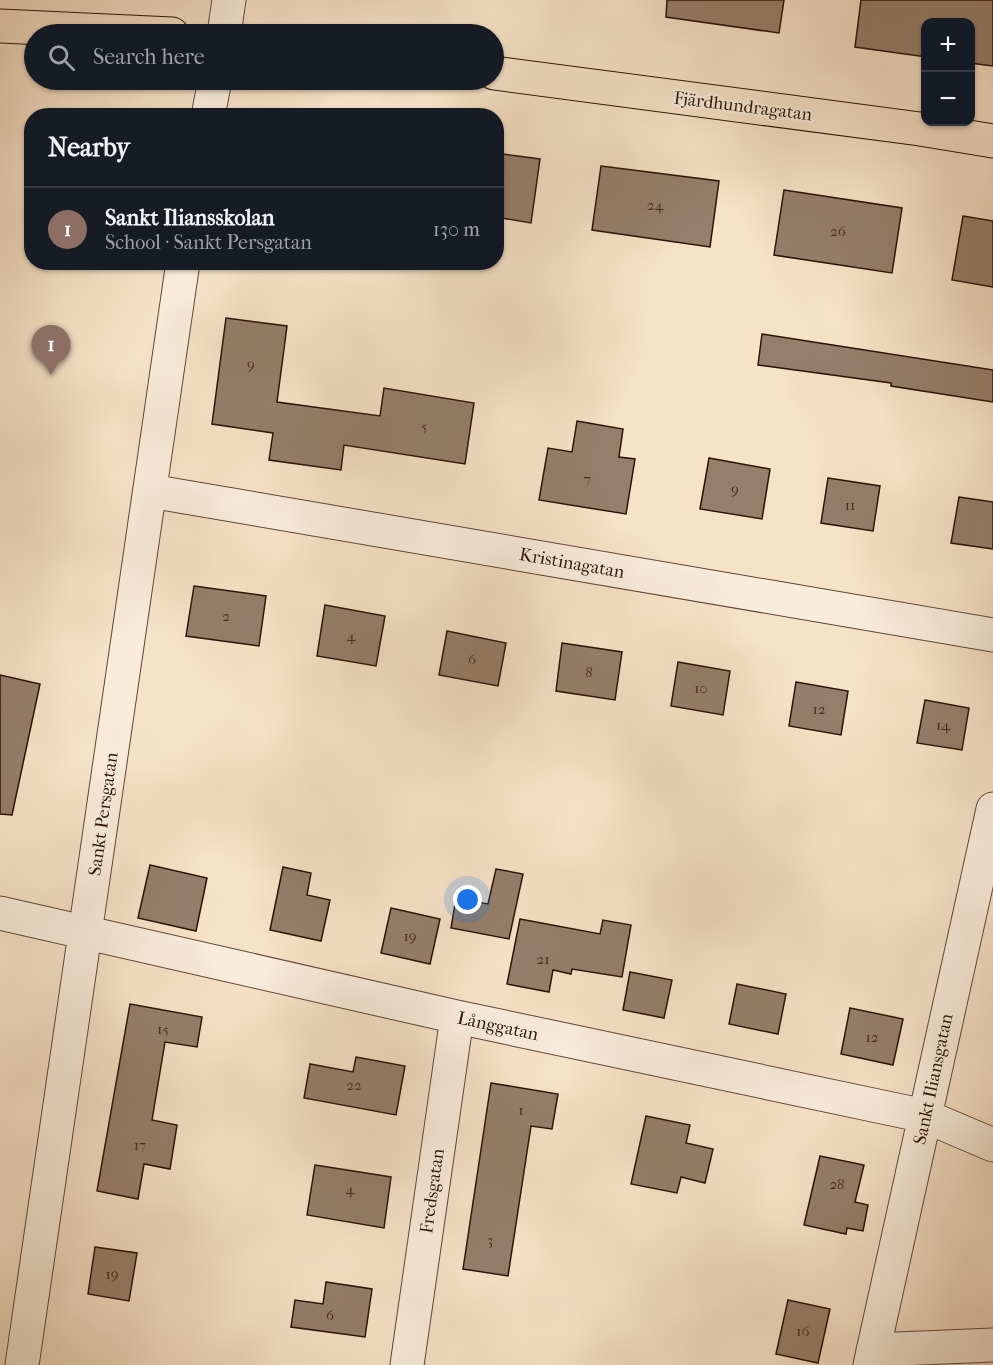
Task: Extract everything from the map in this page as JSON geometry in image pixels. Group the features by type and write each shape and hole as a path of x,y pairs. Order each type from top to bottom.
{"main road":[{"path":"0,26 24,27"},
{"name":"Fjärdhundragatan","path":"504,74 908,127 993,141"}],"street":[{"path":"225,24 229,0"},
{"path":"209,108 212,90"},
{"name":"Sankt Persgatan","path":"22,1365 182,270"},
{"name":"Kristinagatan","path":"150,491 993,635"},
{"name":"Sankt Iliansgatan","path":"872,1358 993,808"},
{"name":"Långgatan","path":"0,913 458,1017 925,1116 993,1145"},
{"name":"Fredsgatan","path":"407,1365 458,1017"},
{"path":"872,1358 993,1345"}],"building":[{"path":"667,0 784,0 779,33 666,17"},
{"path":"861,0 993,0 993,66 975,64 975,18 921,18 921,56 855,47"},
{"path":"504,154 540,159 531,223 504,218"},
{"path":"601,166 719,181 710,247 592,230"},
{"path":"784,190 902,208 892,273 774,255"},
{"path":"963,216 993,221 993,287 952,280"},
{"path":"226,318 287,326 277,402 380,416 384,388 474,403 465,464 344,445 341,470 269,460 273,433 212,424"},
{"path":"762,334 993,370 993,402 891,386 891,383 758,365"},
{"path":"577,421 623,429 619,457 635,459 626,514 539,500 548,448 572,452"},
{"path":"709,458 770,469 762,519 700,509"},
{"path":"828,478 880,486 873,531 821,523"},
{"path":"959,497 993,502 993,549 951,543"},
{"path":"194,586 266,596 259,646 186,636"},
{"path":"325,605 385,616 376,666 317,656"},
{"path":"447,631 506,643 498,686 439,675"},
{"path":"562,643 622,652 615,700 556,691"},
{"path":"678,662 730,671 723,715 671,706"},
{"path":"0,675 40,684 12,815 0,814"},
{"path":"796,682 848,691 841,735 789,726"},
{"path":"925,700 969,708 962,750 917,743"},
{"path":"150,865 207,878 196,931 138,918"},
{"path":"283,867 311,873 307,895 330,900 321,941 270,930"},
{"path":"496,869 523,874 509,939 451,928 456,898 488,904"},
{"path":"391,908 440,919 430,964 381,953"},
{"path":"520,919 600,934 603,920 631,925 622,977 572,969 571,974 553,970 549,992 507,984"},
{"path":"630,972 672,980 664,1018 623,1010"},
{"path":"737,984 786,994 778,1034 729,1024"},
{"path":"130,1004 202,1017 197,1047 165,1042 152,1120 177,1125 170,1169 144,1164 138,1199 97,1191"},
{"path":"850,1008 903,1019 893,1065 841,1054"},
{"path":"356,1057 405,1066 396,1115 304,1098 310,1064 353,1072"},
{"path":"491,1083 558,1094 552,1129 531,1126 508,1276 463,1269"},
{"path":"646,1116 690,1125 686,1143 713,1149 705,1183 681,1177 677,1193 631,1184"},
{"path":"820,1156 864,1165 855,1202 868,1205 863,1231 847,1228 846,1234 804,1225"},
{"path":"315,1165 391,1177 384,1228 307,1215"},
{"path":"95,1247 137,1253 129,1301 88,1294"},
{"path":"326,1282 372,1289 365,1337 291,1327 295,1300 323,1304"},
{"path":"788,1300 830,1309 818,1363 776,1354"}],"place":[{"name":"Sankt Iliansskolan","path":"51,375"}]}
